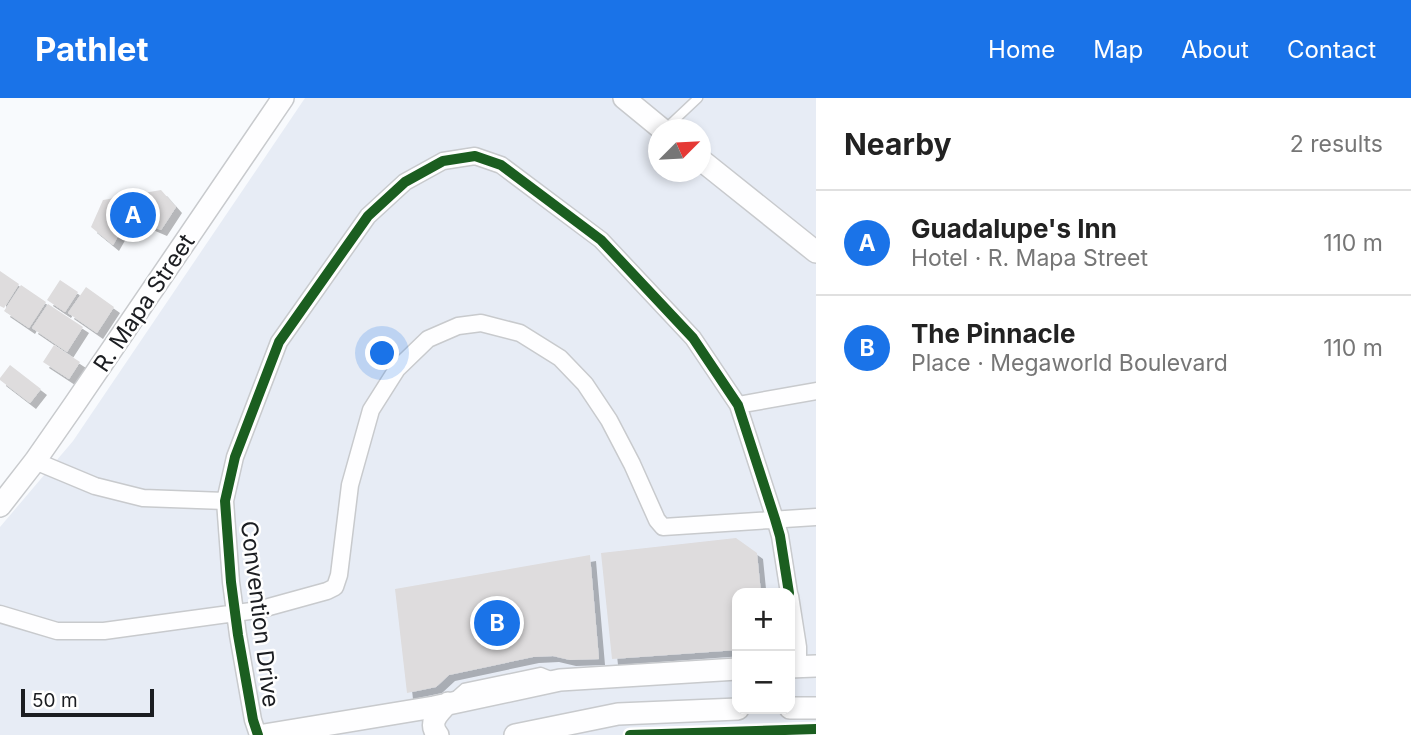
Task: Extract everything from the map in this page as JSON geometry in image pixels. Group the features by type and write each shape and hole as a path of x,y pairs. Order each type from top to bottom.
{"main road":[{"path":"624,98 650,119"},
{"name":"R. Mapa Street","path":"0,506 35,461 281,99"},
{"path":"711,168 816,252"},
{"path":"264,735 390,715 560,680 732,669"},
{"path":"438,735 434,732 435,717 448,704"},
{"path":"795,708 816,708"},
{"path":"515,735 618,714 732,709"}],"street":[{"name":"Convention Drive","path":"258,735 234,614 225,501 235,457 279,342 368,216 405,182 443,160 475,156 501,165 601,240 693,338 738,405 780,536 789,588"},
{"path":"0,614 57,631 104,631 258,610 327,592 335,587 339,575 350,485 371,410 397,369 428,339 458,327 481,323 520,333 560,358 585,384 609,420 657,520 663,527 816,517"},
{"path":"738,405 816,391"},
{"path":"35,461 96,486 143,498 225,501"},
{"name":"Convention Drive","path":"795,628 801,666"}],"lane":[{"path":"675,119 698,98"},
{"path":"630,735 816,729"},
{"path":"762,735 771,730"}],"shaded area":[{"path":"305,98 816,98 816,735 0,735 0,527 73,441"}],"building":[{"path":"161,190 176,207 161,230 147,224 121,231 113,245 91,227 103,200"},
{"path":"0,271 19,284 4,308 0,306"},
{"path":"60,280 78,292 65,312 47,300"},
{"path":"21,285 46,302 29,328 4,311"},
{"path":"86,287 114,307 97,333 68,313"},
{"path":"48,304 83,327 67,352 32,328"},
{"path":"54,345 80,362 69,379 43,362"},
{"path":"10,365 41,389 30,403 0,380"},
{"path":"736,538 757,553 760,588 732,588 732,650 612,659 601,553"},
{"path":"590,555 599,659 533,657 449,675 436,687 407,693 395,589"}],"cycle path":[{"path":"258,735 253,720 231,582 225,501 235,457 279,342 368,216 405,182 443,161 475,156 501,165 601,240 693,338 738,405 780,536 788,588"},
{"path":"630,735 816,729"}],"place":[{"name":"Guadalupe's Inn","path":"133,215"},
{"name":"The Pinnacle","path":"497,623"}]}
